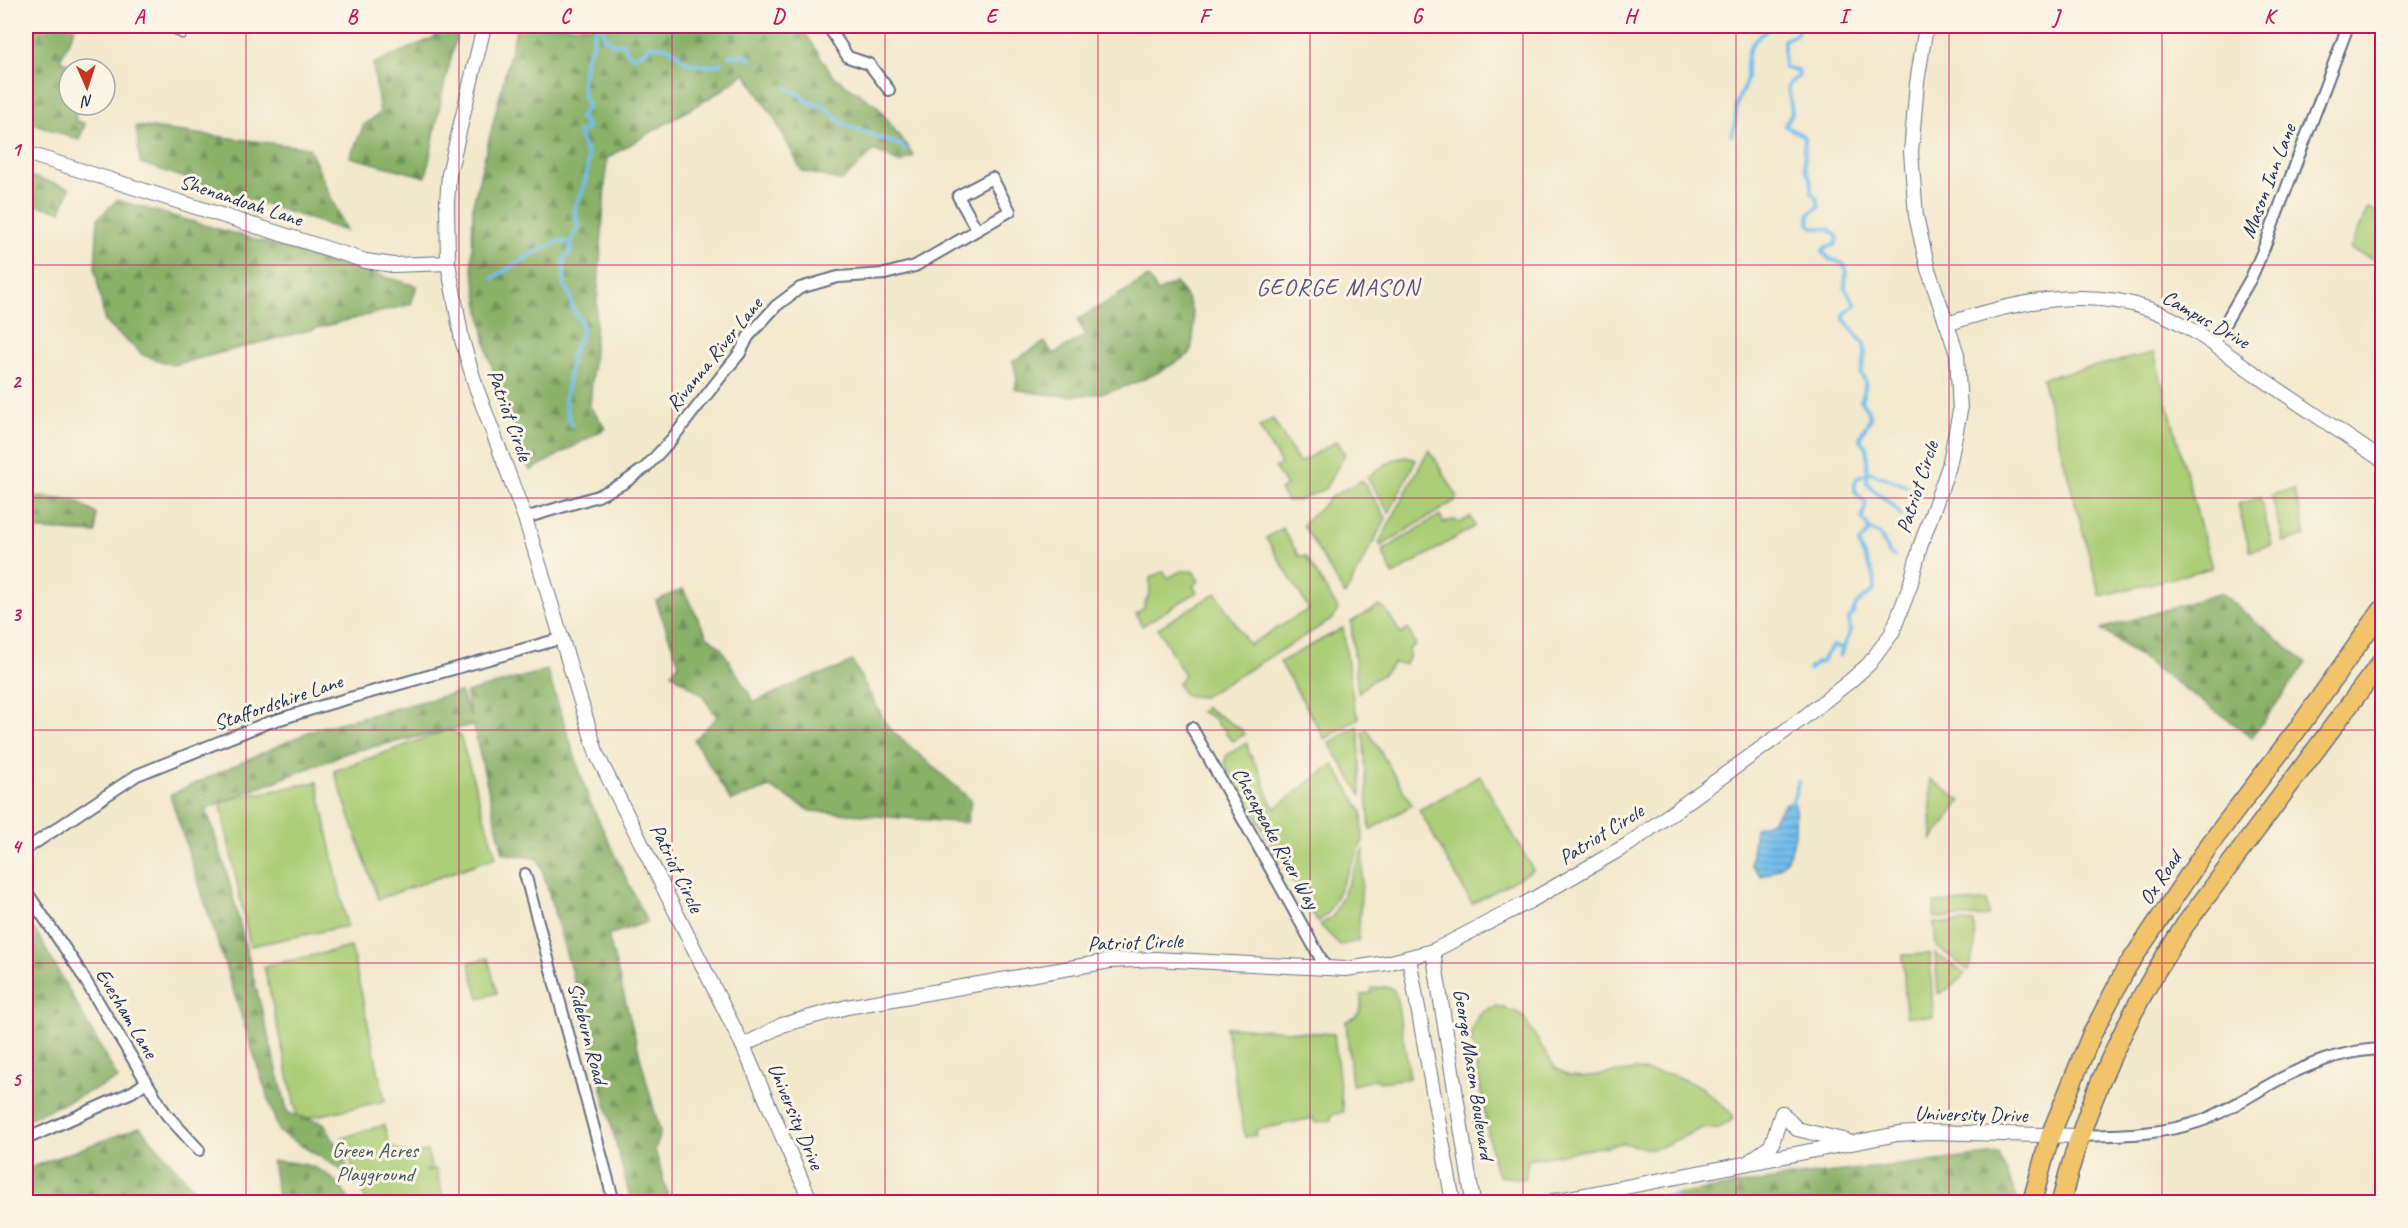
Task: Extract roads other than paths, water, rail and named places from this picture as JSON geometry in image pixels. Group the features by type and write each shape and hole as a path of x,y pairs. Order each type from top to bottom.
{"main road":[{"name":"Ox Road","path":"2032,1203 2050,1136 2091,1036 2127,967 2210,844 2298,730 2382,610"},
{"path":"2061,1203 2078,1136 2096,1088 2136,1005 2156,970 2186,925 2382,661"}],"street":[{"path":"170,26 182,34"},
{"name":"Patriot Circle","path":"484,26 449,174 448,263 456,315 476,387 525,518 588,727 606,775 743,1046 782,1025 847,1007 1110,961 1174,960 1346,969 1409,958 1432,951 1530,901 1629,844 1803,718 1869,664 1892,633 1910,586 1920,547 1949,466 1956,436 1960,398 1959,368 1928,269 1916,216 1911,152 1924,27"},
{"path":"828,26 848,57 869,64 889,90"},
{"name":"Mason Inn Lane","path":"2213,344 2251,278 2262,253 2348,26"},
{"name":"Shenandoah Lane","path":"26,153 366,261 393,265 448,263"},
{"name":"Rivanna River Lane","path":"525,518 598,496 624,483 657,456 740,353 748,337 776,306 800,288 838,277 885,274 915,266 1010,211 992,178 958,196 977,230"},
{"name":"Campus Drive","path":"1947,324 1994,309 2080,297 2114,300 2148,308 2213,344 2382,460"},
{"name":"Staffordshire Lane","path":"26,849 137,775 264,724 563,638"},
{"name":"Chesapeake River Way","path":"1192,728 1326,968"},
{"name":"Sideburn Road","path":"525,874 614,1203"},
{"name":"Evesham Lane","path":"26,891 76,964 166,1114 200,1150"},
{"name":"George Mason Boulevard","path":"1432,951 1473,1203"},
{"name":"George Mason Boulevard","path":"1409,958 1453,1203"},
{"name":"University Drive","path":"743,1046 811,1203"},
{"name":"University Drive","path":"1548,1203 1898,1134 1929,1132 2050,1136 2135,1135 2176,1128 2220,1113 2289,1074 2321,1060 2382,1048"},
{"path":"26,1139 132,1092 146,1083"},
{"path":"1746,1164 1771,1146 1782,1113 1797,1129 1856,1143"}],"water":[{"path":"1786,803 1795,804 1792,848 1782,865 1773,872 1761,876 1751,864 1755,828 1771,821"}],"waterway":[{"path":"571,425 565,404 572,353 582,333 581,321 572,308 571,296 564,286 564,260 570,252 571,242 579,226 575,210 585,184 588,158 579,132 586,130 587,126 580,118 588,106 583,96 582,85 586,58 593,44 594,32 599,26"},
{"path":"603,26 604,39 608,38 612,44 623,43 629,54 635,56 646,51 649,46 660,46 671,49 692,64 707,66 721,63"},
{"path":"1731,135 1735,124 1737,103 1747,79 1748,52 1754,41 1773,26 1798,27"},
{"path":"1800,26 1796,35 1784,40 1784,68 1798,70 1799,76 1788,87 1792,112 1785,126 1804,136 1805,168 1811,180 1811,192 1817,199 1819,207 1809,214 1809,224 1814,228 1829,229 1838,237 1835,245 1826,247 1823,251 1829,259 1843,263 1846,269 1845,288 1856,305 1844,314 1844,319 1864,344 1865,353 1861,374 1865,384 1861,401 1870,418 1860,440 1867,448 1867,483 1893,505 1901,516"},
{"path":"729,56 746,55 750,59"},
{"path":"787,88 798,93 807,102 824,106 847,126 903,146 906,151"},
{"path":"493,278 543,248 559,242 571,242"},
{"path":"1867,471 1907,486"},
{"path":"1866,474 1858,477 1855,482 1855,492 1866,503 1862,519 1872,531 1880,535 1890,554 1894,556"},
{"path":"1840,656 1850,632 1849,618 1856,605 1872,593 1875,586 1859,543 1868,533 1868,527"},
{"path":"1809,670 1816,663 1821,662 1832,646 1844,648"},
{"path":"1790,809 1799,781"},
{"path":"1673,1202 1675,1195"}],"district":[{"name":"GEORGE MASON","path":"1338,287"}],"park label":[{"name":"Green Acres Playground","path":"375,1162"}]}
